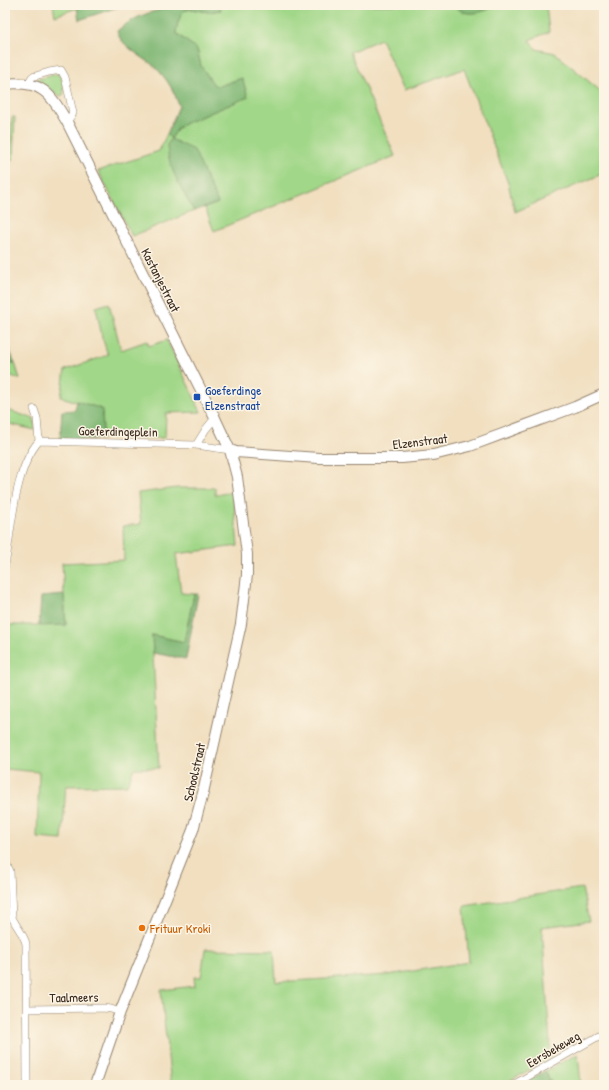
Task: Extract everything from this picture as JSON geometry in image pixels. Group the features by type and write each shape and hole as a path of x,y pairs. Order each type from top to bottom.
{"street":[{"path":"28,84 32,77 61,70 65,77 73,113 67,122"},
{"name":"Kastanjestraat","path":"5,84 28,84 44,91 54,100 67,122 230,450"},
{"name":"Elzenstraat","path":"230,450 236,452 318,458 402,458 433,455 470,446 575,407 604,394"},
{"path":"5,565 18,485 33,448 39,441 37,418 34,408"},
{"path":"196,445 215,418"},
{"name":"Goeferdingeplein","path":"39,441 196,445 230,450"},
{"name":"Schoolstraat","path":"95,1085 120,1012 193,830 203,793 241,624 247,575 247,554 237,477 230,450"},
{"path":"5,861 10,871 12,917 14,924 25,937 26,944 27,1081"},
{"name":"Taalmeers","path":"27,1009 104,1008 120,1012"},
{"name":"Eersbekeweg","path":"513,1085 604,1033"}],"green space":[{"path":"53,5 85,5 55,16"},
{"path":"85,5 124,5 79,20 77,8"},
{"path":"172,5 219,5 221,10 208,12 191,9 183,11 178,22 176,33 197,49 201,66 214,85 219,86 242,78 248,97 186,123 178,128 171,139 167,134 179,106 175,95 167,80 155,67 127,46 117,31 136,18 172,7"},
{"path":"219,5 455,5 456,7 492,8 498,5 546,5 549,32 529,40 536,49 555,53 604,94 604,173 515,212 508,183 464,69 404,90 381,39 350,52 395,156 214,231 205,208 218,203 183,192 194,211 132,236 98,171 159,151 167,134 171,139 178,128 186,123 248,97 242,78 219,86 214,86 201,66 197,49 176,33 178,22 183,11 191,9 208,12 221,10"},
{"path":"455,5 498,5 482,12 470,13 459,10"},
{"path":"59,74 62,78 64,90 63,95 60,96 36,80"},
{"path":"12,117 15,117 13,160 8,161 5,209 5,158 10,154"},
{"path":"171,139 194,150 218,203 194,211 177,180 170,163 167,145"},
{"path":"109,303 121,350 147,341 149,346 167,340 201,412 166,413 165,438 102,437 102,409 61,397 65,370 108,355 102,337 96,307"},
{"path":"5,340 15,363 5,362"},
{"path":"5,362 15,363 20,379 8,375 8,389 5,389"},
{"path":"77,401 102,409 102,439 60,439 62,411 75,410"},
{"path":"5,409 34,419 35,430 5,423"},
{"path":"177,488 215,488 215,495 233,492 238,546 176,554 181,593 194,594 184,642 152,635 159,768 134,768 127,785 66,786 62,840 37,838 39,772 5,769 5,625 66,625 62,563 124,560 123,526 141,524 138,493"},
{"path":"194,594 198,594 186,659 153,653 152,635 184,642"},
{"path":"64,595 66,625 39,626 41,597"},
{"path":"582,888 589,921 542,927 551,1058 502,1085 249,1085 248,1081 227,1085 171,1085 161,990 195,986 194,977 201,977 205,949 274,950 276,982 388,975 469,962 464,906"},
{"path":"578,1054 581,1085 552,1085 545,1071"},
{"path":"545,1071 552,1085 520,1085"}],"place":[{"name":"Goeferdinge Elzenstraat","path":"197,397"},
{"name":"Frituur Kroki","path":"142,928"}]}
